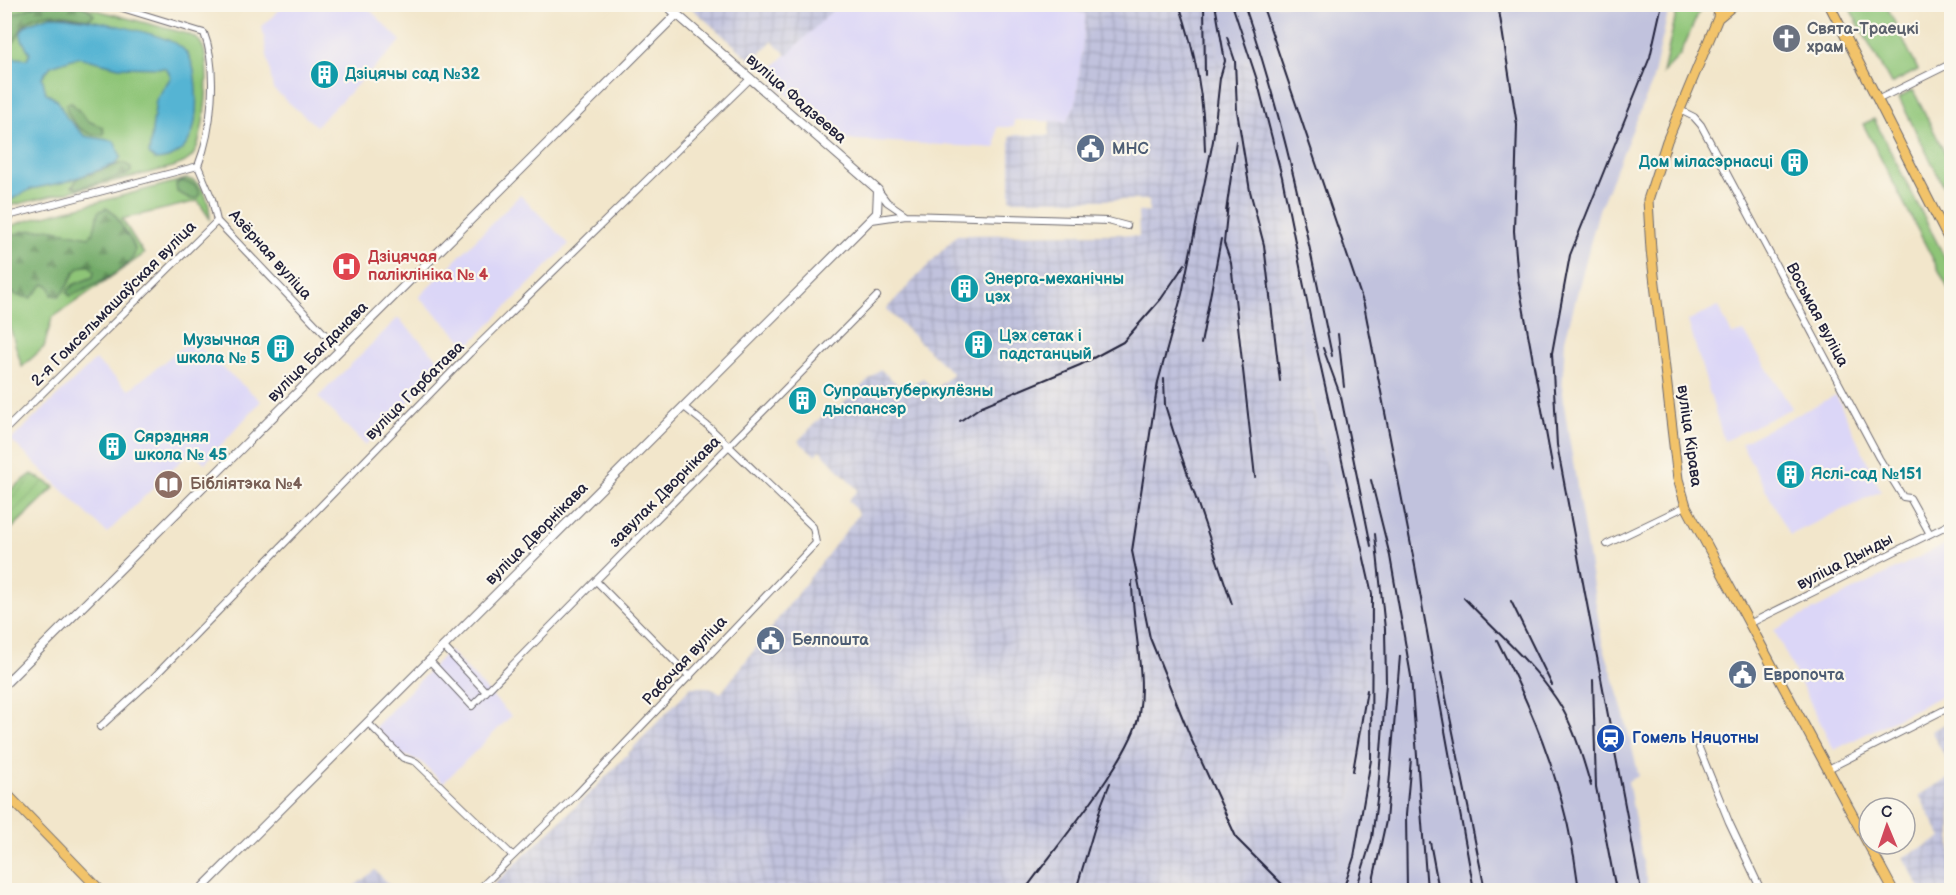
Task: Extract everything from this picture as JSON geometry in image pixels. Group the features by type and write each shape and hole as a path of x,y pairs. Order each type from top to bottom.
{"main road":[{"name":"вуліца Кірава","path":"1719,4 1718,18 1653,179 1648,208 1678,479 1686,506 1751,623 1893,891"},
{"name":"вуліца Кірава","path":"1718,18 1735,4"},
{"path":"1828,4 1952,246"},
{"path":"4,791 100,891"}],"street":[{"path":"4,218 198,166 207,141 210,111 210,52 204,33 109,4"},
{"name":"вуліца Фадзеева","path":"665,4 878,190 888,202 906,215"},
{"name":"вуліца Багданава","path":"4,685 677,14"},
{"path":"1876,100 1952,63"},
{"name":"вуліца Гарбатава","path":"100,727 149,682 470,353 751,78"},
{"name":"Восьмая вуліца","path":"1680,110 1689,113 1701,125 1879,458 1903,497 1910,498 1930,534"},
{"name":"Азёрная вуліца","path":"198,166 212,199 217,221 340,350"},
{"path":"872,220 879,203 878,190"},
{"path":"872,220 906,215 1108,221 1127,226"},
{"name":"вуліца Дворнікава","path":"200,891 872,220"},
{"name":"2-я Гомсельмашаўская вуліца","path":"4,431 217,221"},
{"name":"завулак Дворнікава","path":"429,660 472,706 877,296"},
{"path":"684,407 729,446"},
{"name":"Рабочая вуліца","path":"478,891 577,794 816,543 813,526 729,446"},
{"path":"1607,544 1686,506"},
{"name":"вуліца Дынды","path":"1751,623 1952,523"},
{"path":"596,581 690,677"},
{"path":"443,646 486,692"},
{"path":"1828,769 1952,706"},
{"path":"368,723 403,758 416,762 513,856"},
{"path":"1699,748 1728,822 1761,891"}],"shaded area":[{"path":"1047,4 1086,14 1076,104 1067,122 1014,120 1014,127 997,127 996,148 839,139 776,85 771,69 838,5"},
{"path":"285,5 365,5 401,41 316,126 273,89 262,26"},
{"path":"688,5 838,5 787,55 772,41 752,61"},
{"path":"1047,5 1215,5 1217,59 1240,59 1254,66 1280,168 1308,391 1348,547 1365,677 1355,721 1365,722 1332,890 488,890 599,784 691,687 707,687 721,693 859,514 848,500 858,490 820,450 815,455 798,441 827,411 831,415 880,369 904,390 923,378 934,390 953,374 886,309 957,235 1120,234 1139,237 1138,212 1149,211 1149,200 1010,200 1010,135 1049,135 1050,121 1067,122 1076,104 1086,14"},
{"path":"1215,5 1670,5 1652,83 1599,210 1565,340 1562,393 1602,642 1619,695 1639,776 1628,781 1648,890 1332,890 1365,723 1355,721 1365,677 1348,547 1308,389 1280,168 1254,66 1248,65 1247,61 1240,63 1239,59 1225,61 1217,59"},
{"path":"520,195 569,244 468,346 419,297"},
{"path":"1718,306 1732,335 1744,332 1792,408 1724,441 1688,321"},
{"path":"398,318 445,366 365,445 318,397"},
{"path":"191,340 261,401 205,463 191,451 107,533 11,440 95,360 129,390"},
{"path":"1836,395 1881,491 1790,535 1741,443"},
{"path":"1951,541 1951,691 1834,750 1774,630"},
{"path":"449,650 511,716 443,783 420,761 403,755 375,727"},
{"path":"1951,721 1951,768 1931,731"},
{"path":"1951,777 1951,890 1921,890 1903,857 1917,856 1917,850 1942,838 1919,795"},
{"path":"375,870 394,890 349,890 370,874"}],"green space":[{"path":"4,5 77,5 188,34 198,40 205,54 207,83 204,118 193,155 187,161 173,167 5,207"},
{"path":"38,5 76,5 89,10 94,15 89,19 55,14 38,16 24,25 14,42 5,44 5,17"},
{"path":"1678,5 1702,5 1680,55 1663,73"},
{"path":"1848,5 1886,5 1918,70 1891,84"},
{"path":"1913,90 1951,165 1951,201 1899,98"},
{"path":"71,102 88,121 103,127 104,134 91,134 79,127 67,110 66,104"},
{"path":"1874,119 1951,270 1951,294 1863,124"},
{"path":"123,163 131,167 131,172 126,175 78,188 72,186 79,177"},
{"path":"186,179 192,180 202,188 209,207 210,219 198,201 122,219 144,254 52,318 44,347 22,367 5,311 4,229 22,222"},
{"path":"182,181 195,185 200,193 198,198 191,199 177,192 176,184"},
{"path":"106,208 116,217 134,245 133,258 127,265 108,278 70,296 67,292 73,285 93,277 94,271 90,266 79,268 59,296 52,295 50,287 44,284 31,298 18,296 6,288 11,236 24,231 49,229 89,237 94,231 98,212"},
{"path":"32,474 55,487 5,535 5,494"}],"water":[{"path":"51,16 98,22 138,31 171,41 181,47 189,56 196,83 195,124 186,145 179,152 169,158 156,160 149,154 156,100 171,77 166,68 119,67 78,57 51,66 42,77 46,93 57,100 67,118 85,136 114,141 121,157 116,164 65,182 31,189 5,203 5,48 15,58 27,59 30,54 21,32 32,22"}],"railway":[{"path":"1179,4 1198,76 1205,151"},
{"path":"1204,4 1205,75"},
{"path":"1215,4 1225,61 1220,78 1213,141 1182,294 1158,382 1132,551 1150,638 1192,741 1237,839 1288,890"},
{"path":"1232,4 1257,80 1282,177 1315,341 1372,594 1371,760 1354,857 1343,890"},
{"path":"1244,4 1283,135 1332,356"},
{"path":"1262,4 1364,305 1415,566 1474,890"},
{"path":"1498,4 1517,125 1514,231 1518,279 1553,470"},
{"path":"1641,890 1557,445 1552,353 1570,255 1650,57 1662,4"},
{"path":"1227,37 1235,61 1237,111 1250,191 1264,245 1280,381"},
{"path":"1226,212 1236,141"},
{"path":"1228,204 1224,243 1231,263 1255,477"},
{"path":"1201,344 1221,239"},
{"path":"960,421 982,406 1080,365 1123,342 1161,299 1185,264"},
{"path":"1338,334 1344,387"},
{"path":"1323,348 1341,397 1371,546"},
{"path":"1164,379 1165,405 1232,604"},
{"path":"1371,480 1390,556 1411,676 1427,890"},
{"path":"1356,890 1372,838 1378,792 1386,683 1385,629 1375,534"},
{"path":"1025,890 1090,804 1133,733 1139,714 1141,681 1132,581"},
{"path":"1464,598 1525,660 1557,700 1573,731 1591,786"},
{"path":"1511,601 1552,685"},
{"path":"1497,640 1526,701 1550,761 1567,824 1579,890"},
{"path":"1371,890 1386,821 1400,656"},
{"path":"1441,673 1485,890"},
{"path":"1593,680 1596,787 1616,890"},
{"path":"1353,771 1367,690"},
{"path":"1407,890 1406,815 1411,759"},
{"path":"1076,890 1110,783"},
{"path":"1430,842 1439,890"}],"place":[{"name":"Свята-Траецкі храм","path":"1786,38"},
{"name":"Дзіцячы сад №32","path":"324,74"},
{"name":"МНС","path":"1091,149"},
{"name":"Дом міласэрнасці","path":"1794,162"},
{"name":"Дзіцячая паліклініка № 4","path":"347,266"},
{"name":"Энерга-механічны цэх","path":"964,288"},
{"name":"Цэх сетак і падстанцый","path":"978,345"},
{"name":"Музычная школа № 5","path":"281,349"},
{"name":"Супрацьтуберкулёзны дыспансэр","path":"802,400"},
{"name":"Сярэдняя школа № 45","path":"113,446"},
{"name":"Яслі-сад №151","path":"1790,474"},
{"name":"Бібліятэка №4","path":"169,484"},
{"name":"Белпошта","path":"771,640"},
{"name":"Европочта","path":"1742,675"},
{"name":"Гомель Няцотны","path":"1611,738"}]}
